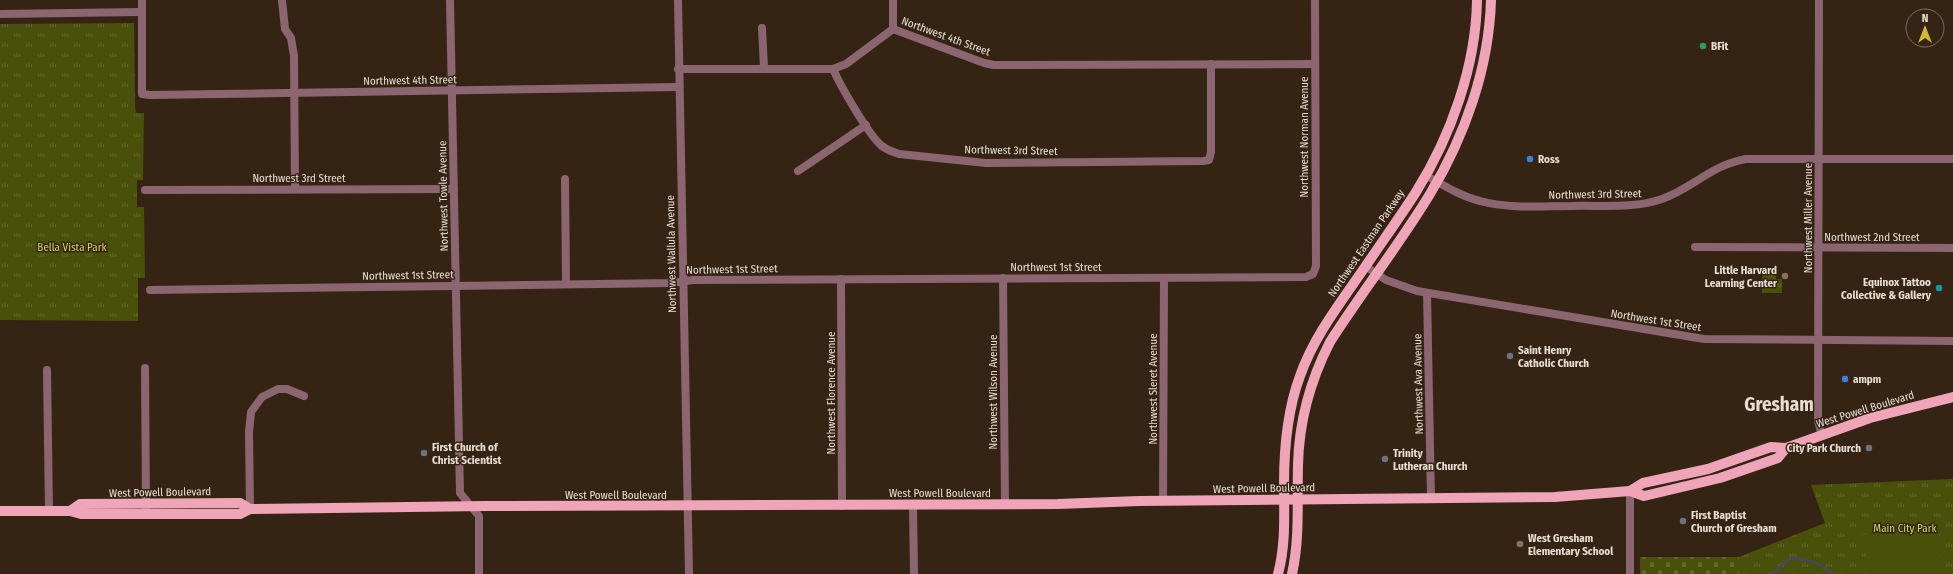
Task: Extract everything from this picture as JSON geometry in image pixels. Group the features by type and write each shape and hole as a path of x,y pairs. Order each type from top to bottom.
{"main road":[{"name":"Northwest Eastman Parkway","path":"1278,574 1283,546 1285,441 1289,414 1300,376 1318,337 1425,175 1444,136 1457,104 1471,50 1477,0"},
{"path":"1292,574 1297,541 1300,431 1309,392 1330,342 1437,182 1456,146 1470,109 1485,50 1491,0"},
{"name":"West Powell Boulevard","path":"0,511 70,511 80,514 240,514 250,510 472,507 1005,505 1164,501 1555,497 1630,492 1643,483 1708,469 1771,447 1786,448 1908,408 1953,398"},
{"name":"West Powell Boulevard","path":"70,511 80,504 240,503 250,510"}],"street":[{"path":"0,14 142,12 142,0"},
{"path":"282,0 285,29 291,38 293,47 295,92 295,190"},
{"name":"Northwest Towle Avenue","path":"450,0 460,493 479,516 479,574"},
{"name":"Northwest Wallula Avenue","path":"678,0 678,69 689,574"},
{"path":"893,0 893,28"},
{"name":"Northwest Norman Avenue","path":"1314,274 1316,266 1315,0"},
{"name":"Northwest Miller Avenue","path":"1819,0 1818,421 1822,435"},
{"name":"Northwest 4th Street","path":"142,12 142,94 679,87"},
{"path":"762,28 764,68"},
{"name":"Northwest 4th Street","path":"678,69 833,69 846,64 893,28 984,63 994,65 1315,64"},
{"name":"Northwest 3rd Street","path":"833,69 839,82 875,140 882,146 899,154 986,163 1203,161 1209,160 1211,152 1211,64"},
{"path":"798,171 866,125"},
{"name":"Northwest 3rd Street","path":"1425,175 1467,197 1500,205 1633,205 1654,202 1675,194 1717,168 1731,162 1750,159 1953,159"},
{"path":"565,179 566,283"},
{"name":"Northwest 3rd Street","path":"145,190 454,189"},
{"name":"Northwest 2nd Street","path":"1695,247 1953,248"},
{"name":"Northwest 1st Street","path":"1365,266 1376,274 1397,284 1427,293 1697,338 1953,341"},
{"name":"Northwest 1st Street","path":"150,290 566,283 672,283 683,281 841,279 1306,277 1314,274"},
{"name":"Northwest Wilson Avenue","path":"1003,278 1005,505"},
{"name":"Northwest Sleret Avenue","path":"1164,278 1164,501"},
{"name":"Northwest Florence Avenue","path":"841,279 842,506"},
{"name":"Northwest Ava Avenue","path":"1427,293 1431,499"},
{"path":"145,368 146,514"},
{"path":"47,370 48,511"},
{"path":"250,510 249,432 251,412 262,397 278,388 287,389 304,396"},
{"path":"1630,492 1630,574"},
{"path":"913,505 914,574"}],"green space":[{"name":"Bella Vista Park","path":"134,23 135,106 136,113 144,113 143,180 137,180 137,207 144,207 145,278 138,278 138,321 0,320 0,24"},
{"path":"1762,271 1776,271 1776,279 1782,279 1782,293 1762,293"},
{"name":"Main City Park","path":"1953,479 1953,574 1739,574 1739,557 1825,523 1811,485"},
{"path":"1930,527 1941,537 1938,574 1876,574 1864,550 1862,535"},
{"path":"1640,557 1739,557 1739,574 1640,574"}],"waterway":[{"path":"1771,574 1791,558 1815,562 1833,574"}],"place":[{"name":"BFit","path":"1703,46"},
{"name":"Ross","path":"1530,159"},
{"name":"Little Harvard Learning Center","path":"1785,276"},
{"name":"Equinox Tattoo Collective & Gallery","path":"1939,288"},
{"name":"Saint Henry Catholic Church","path":"1510,356"},
{"name":"ampm","path":"1845,379"},
{"name":"City Park Church","path":"1869,448"},
{"name":"First Church of Christ Scientist","path":"424,453"},
{"name":"Trinity Lutheran Church","path":"1385,459"},
{"name":"First Baptist Church of Gresham","path":"1683,521"},
{"name":"West Gresham Elementary School","path":"1520,544"}],"district":[{"name":"Gresham","path":"1779,404"}]}
